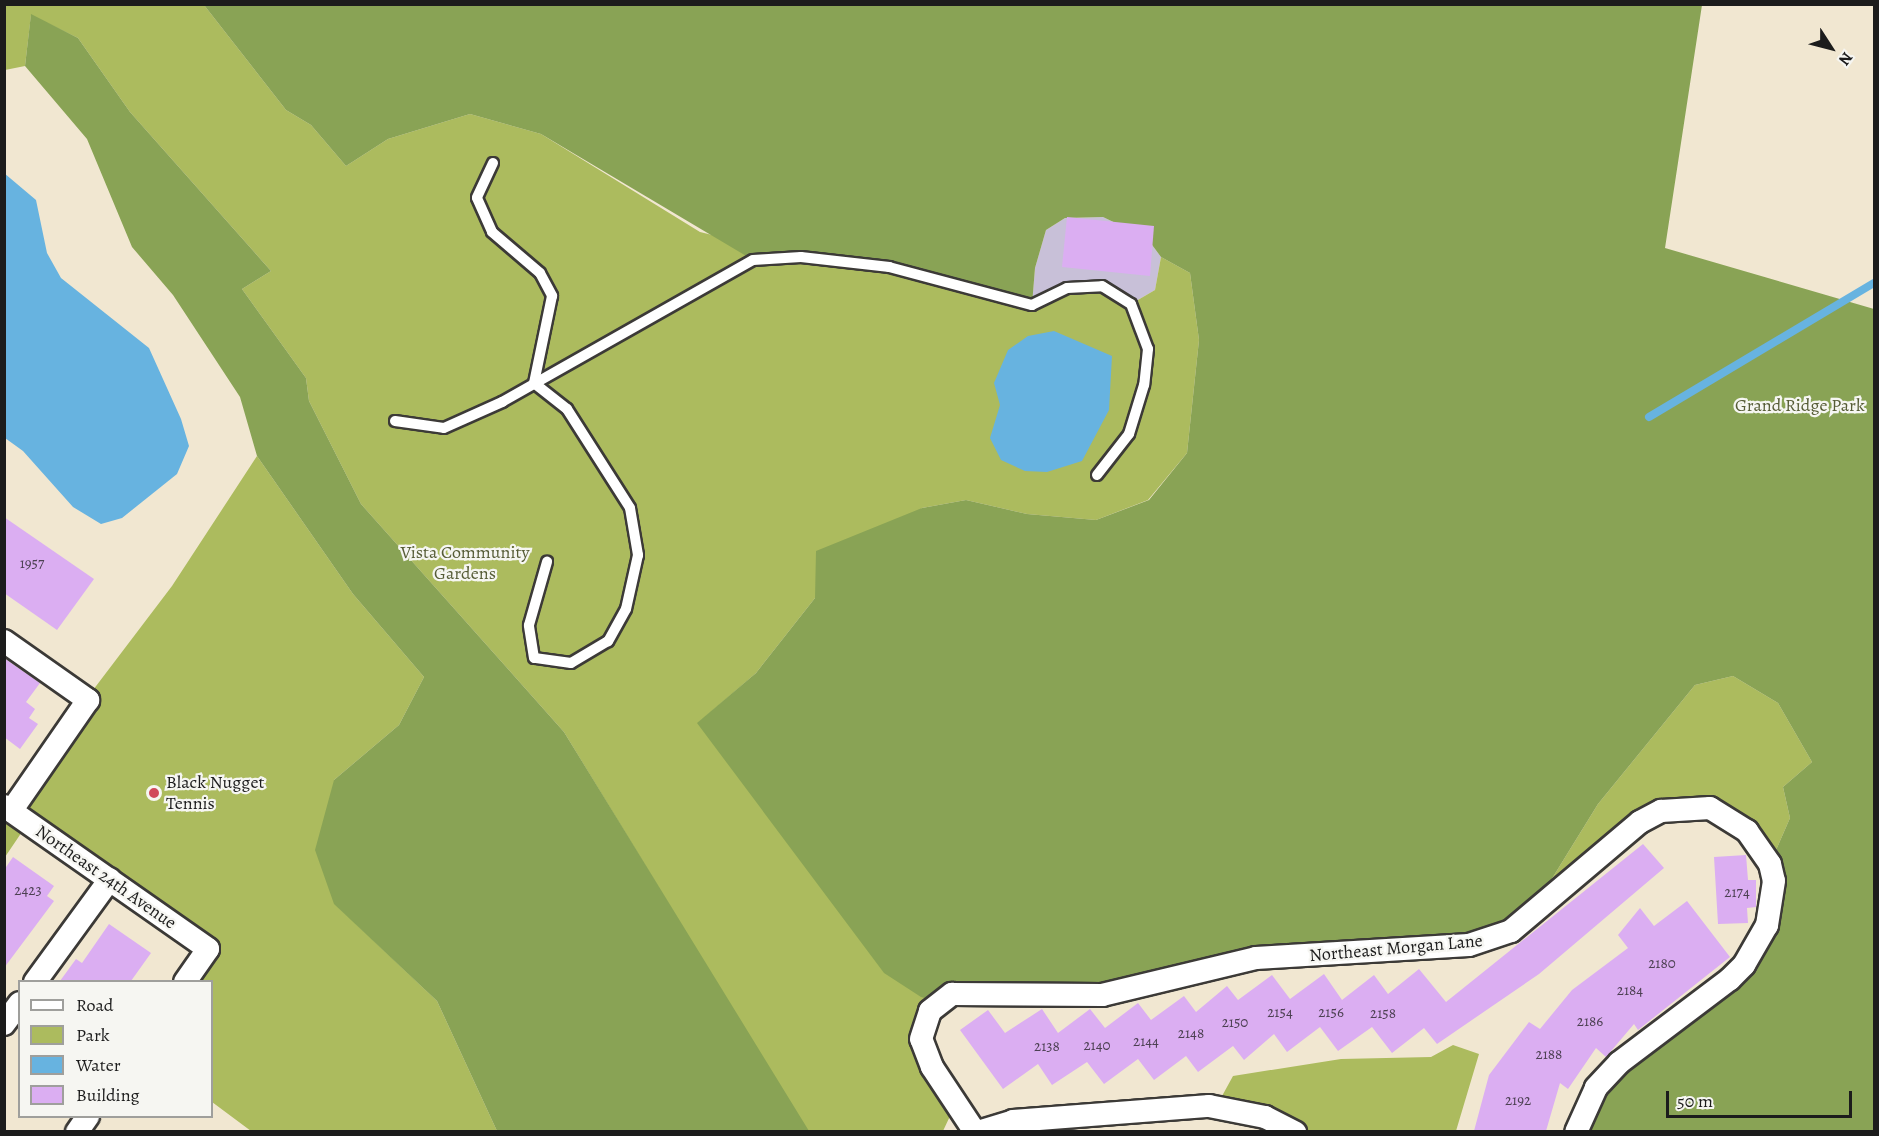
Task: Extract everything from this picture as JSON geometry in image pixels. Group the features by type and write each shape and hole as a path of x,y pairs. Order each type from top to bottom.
{"street":[{"path":"4,641 88,700 8,809"},
{"name":"Northeast Morgan Lane","path":"976,1131 932,1067 921,1039 930,1011 952,994 1102,995 1256,958 1469,945 1511,931 1640,822 1661,811 1710,808 1747,831 1770,864 1774,881 1767,925 1744,966 1619,1063 1596,1088 1576,1131"},
{"name":"Northeast 24th Avenue","path":"8,809 208,949 186,980"},
{"path":"36,980 110,879"},
{"path":"4,1024 18,1006"},
{"path":"976,1131 1014,1121 1209,1106 1265,1117 1296,1131"},
{"path":"77,1131 87,1118"}],"lane":[{"path":"493,163 477,198 480,207 492,232 540,273 552,296 534,383"},
{"path":"395,421 444,428 534,383 753,260 801,257 889,267 1032,305 1067,288 1102,286 1131,304 1148,349 1129,434 1097,475"},
{"path":"534,383 567,409 630,508 638,555 626,609 608,641 571,663 534,658 529,625 547,562"}],"shaded area":[{"path":"1103,217 1147,238 1161,257 1155,290 1131,304 1032,305 1035,268 1046,230 1065,218"}],"green space":[{"name":"Vista Community Gardens","path":"4,5 204,5 286,110 311,125 346,166 388,139 470,114 541,134 700,232 801,257 889,267 1032,305 1067,288 1102,286 1131,304 1155,290 1161,257 1190,273 1199,340 1187,453 1148,500 1096,520 1027,514 966,500 922,508 815,598 756,673 698,723 940,1002 924,1025 951,1114 943,1131 807,1131 564,732 361,504 309,401 306,378 242,289 271,271 130,112 78,38 31,15 25,66 5,70"},
{"name":"Grand Ridge Park","path":"204,5 1702,5 1665,248 1874,309 1874,1131 1576,1131 1587,1103 1756,947 1770,864 1790,818 1783,787 1812,762 1778,703 1733,676 1695,685 1598,804 1527,919 1511,931 940,1002 921,997 884,973 697,723 756,673 815,598 816,551 922,508 966,500 1027,514 1096,520 1149,500 1187,453 1199,340 1190,273 1161,257 1147,238 1103,217 1065,218 1046,230 1035,268 1032,305 889,267 801,257 753,260 541,134 470,114 388,139 346,166 311,125 286,110"},
{"path":"31,14 78,38 130,112 271,271 242,289 306,378 309,401 361,504 564,732 809,1131 497,1131 437,1001 334,904 315,850 334,780 399,725 424,677 353,594 257,456 240,397 173,295 132,247 87,139 25,66"},
{"path":"257,456 353,594 424,677 399,725 334,780 335,904 437,1001 497,1131 251,1131 213,1103 213,980 186,980 208,949 28,823 5,857 5,806 172,586"},
{"path":"1733,676 1778,703 1812,762 1783,787 1790,818 1770,864 1731,818 1661,811 1527,919 1598,804 1695,685"},
{"path":"1453,1045 1479,1054 1456,1131 1295,1131 1216,1107 1233,1076 1341,1059 1431,1057"}],"water":[{"path":"4,173 36,200 47,253 61,278 149,348 181,419 189,446 177,474 122,518 101,524 73,507 23,451 5,438"},
{"path":"1054,331 1112,356 1109,410 1082,461 1047,472 1025,471 1001,460 990,438 1000,405 994,383 1008,350 1028,336"}],"building":[{"path":"1067,217 1154,226 1150,276 1062,267"},
{"path":"4,517 94,579 57,630 4,593"},
{"path":"4,658 40,683 26,702 35,709 29,718 38,724 20,749 4,737"},
{"path":"1643,844 1664,868 1539,974 1437,1044 1424,1028 1392,1053 1372,1027 1338,1051 1320,1027 1287,1052 1274,1034 1244,1060 1233,1046 1198,1072 1186,1056 1154,1080 1138,1059 1104,1084 1087,1062 1052,1085 1038,1064 1003,1089 960,1030 988,1010 1005,1033 1042,1009 1058,1033 1090,1009 1105,1028 1138,1003 1151,1020 1184,996 1196,1012 1227,986 1238,1000 1272,975 1290,999 1324,974 1342,1000 1374,975 1388,994 1419,969 1446,1002"},
{"path":"1746,855 1748,880 1756,880 1756,907 1747,908 1748,923 1718,924 1714,857"},
{"path":"13,857 54,886 47,896 54,901 4,968 4,870"},
{"path":"1687,901 1730,957 1638,1030 1634,1024 1606,1057 1596,1048 1568,1089 1560,1083 1546,1131 1474,1131 1489,1075 1529,1022 1540,1029 1572,990 1628,948 1618,935 1640,908 1654,926"},
{"path":"109,924 151,953 132,980 61,980 76,959 82,963"}],"waterway":[{"path":"1649,417 1874,283"}],"place":[{"name":"Black Nugget Tennis","path":"154,793"}]}
